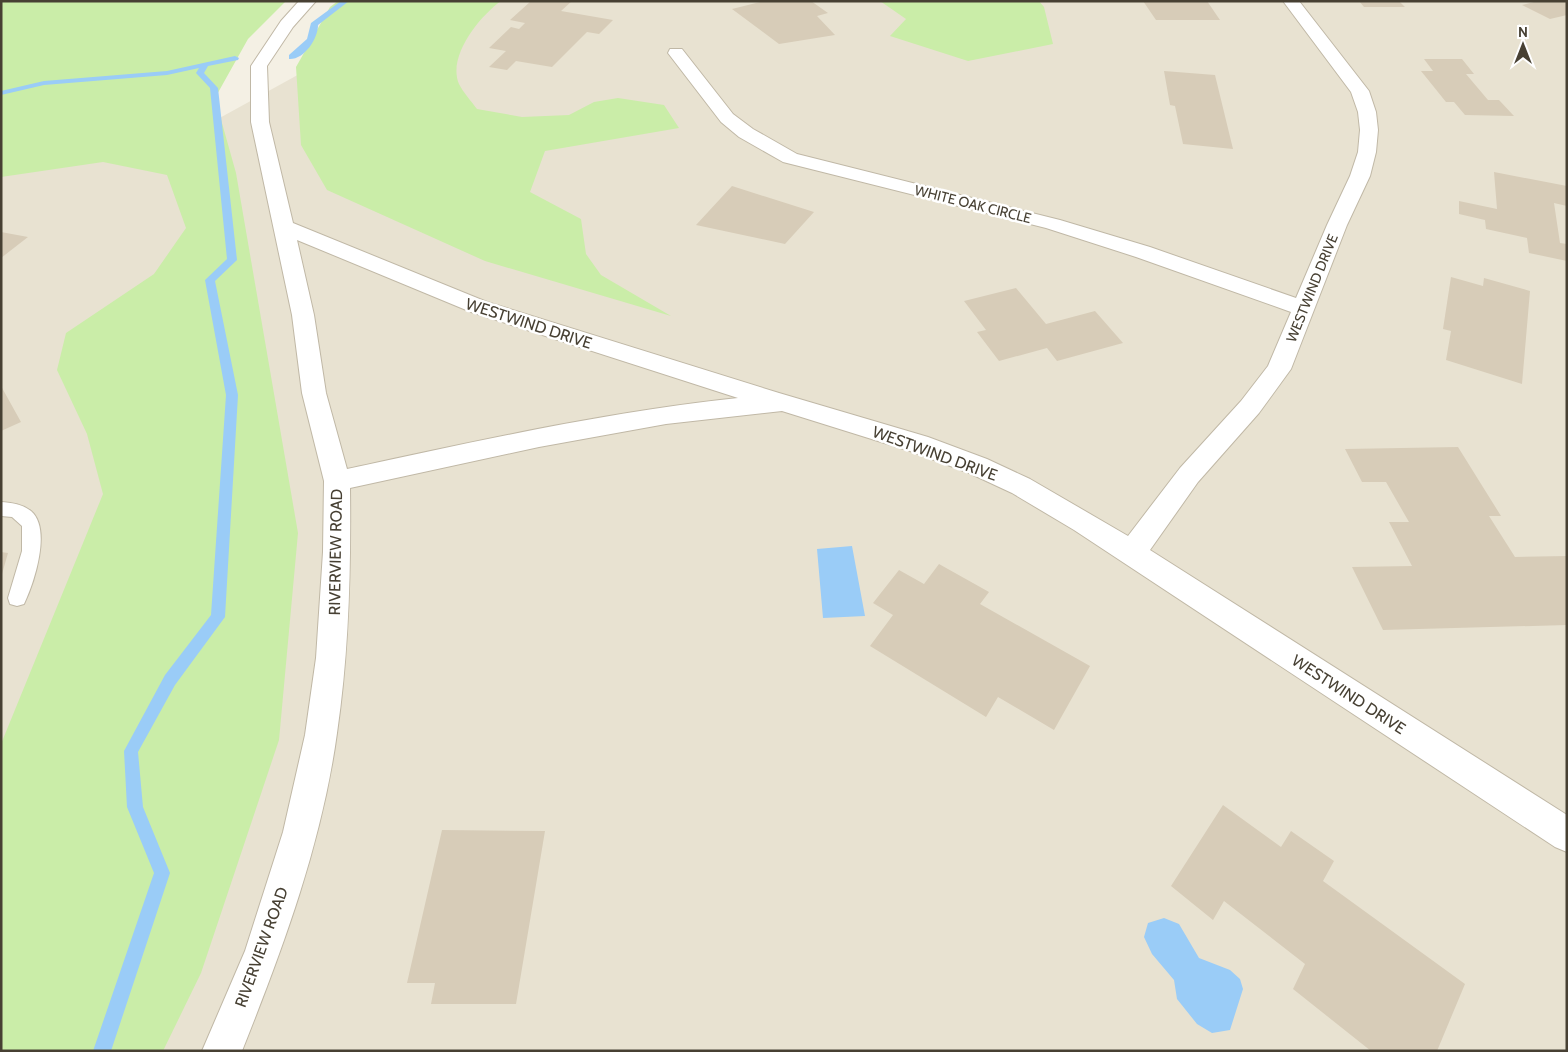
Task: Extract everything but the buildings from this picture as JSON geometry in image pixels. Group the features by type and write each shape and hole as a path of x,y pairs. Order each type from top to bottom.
{"street":[{"name":"RIVERVIEW ROAD","path":"222,1051 263,952 300,832 321,735 331,658 337,552 337,481 314,393 303,315 260,122 258,72 259,66 287,24 308,1"},
{"name":"WESTWIND DRIVE","path":"1132,552 1188,475 1250,407 1279,369 1337,225 1360,176 1367,152 1369,130 1367,112 1360,91 1291,1"},
{"name":"WHITE OAK CIRCLE","path":"676,53 727,118 746,133 790,158 1053,224 1143,252 1304,309"},
{"name":"WESTWIND DRIVE","path":"282,226 479,307 919,444 978,466 1021,486 1132,552 1567,835"},
{"name":"WESTWIND DRIVE","path":"337,481 540,437 646,418 782,402"}],"lane":[{"path":"1,509 18,511 29,520 33,545 17,598"}],"shaded area":[{"path":"432,1 1567,1 1567,1051 1,1051 1,161 185,137"}],"green space":[{"path":"1,1 286,1 248,39 215,98 236,173 298,533 279,740 201,973 163,1051 1,1051 1,744 103,494 87,434 57,370 66,333 154,274 186,228 167,175 103,162 1,177"},
{"path":"338,1 501,1 475,26 461,49 458,61 456,73 459,84 477,109 522,117 569,115 594,102 618,98 664,105 679,128 545,151 530,192 581,219 586,254 601,275 671,316 485,261 327,190 301,145 296,67 330,7"},
{"path":"880,1 1039,1 1044,7 1053,44 968,61 890,36 906,19"}],"water":[{"path":"852,546 865,616 823,618 817,549"},
{"path":"1164,918 1179,924 1199,958 1230,970 1240,979 1243,989 1230,1030 1212,1033 1197,1024 1177,999 1174,980 1152,954 1144,937 1148,923"}],"waterway":[{"path":"292,57 305,47 311,39 314,25 322,17 346,1"},
{"path":"205,65 235,58"},
{"path":"1,93 44,83 167,73 205,65"},
{"path":"102,1051 162,873 135,807 131,751 170,680 218,617 232,395 210,280 232,260 214,88 200,73 205,65"}]}
